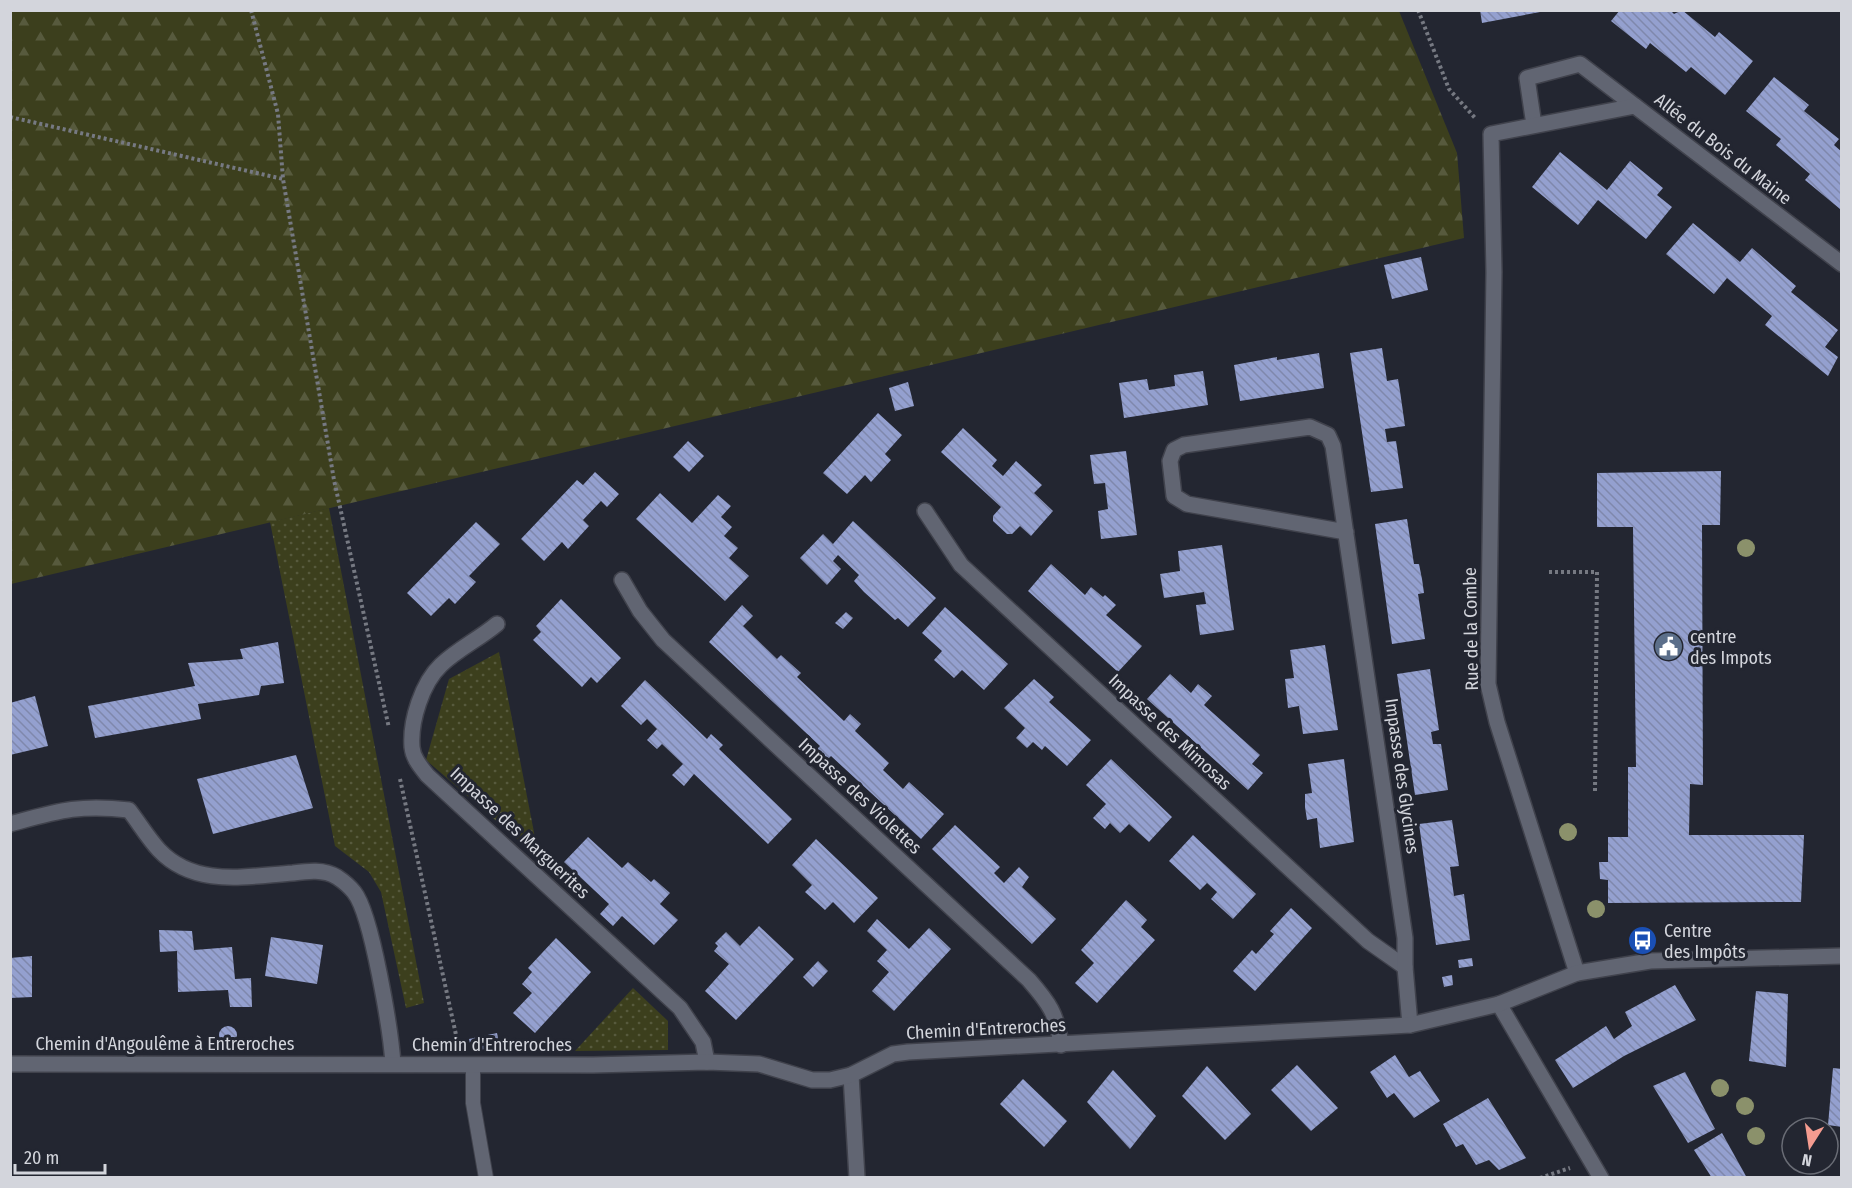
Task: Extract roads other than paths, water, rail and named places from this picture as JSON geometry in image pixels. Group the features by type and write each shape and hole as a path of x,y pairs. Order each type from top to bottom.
{"street":[{"path":"1534,125 1527,78 1580,64 1635,106"},
{"name":"Allée du Bois du Maine","path":"1494,272 1491,135 1635,106 1842,264"},
{"name":"Rue de la Combe","path":"1494,272 1488,684 1497,722 1577,973"},
{"name":"Impasse des Glycines","path":"1346,532 1187,504 1174,496 1170,460 1174,450 1184,445 1310,427 1328,435 1333,446 1346,532 1405,938 1410,1026"},
{"name":"Impasse des Mimosas","path":"925,511 961,565 1368,941 1405,967"},
{"name":"Impasse des Violettes","path":"622,580 640,611 663,640 1029,980 1047,1000 1057,1019 1061,1044"},
{"name":"Impasse des Marguerites","path":"497,624 481,638 458,651 430,679 421,698 414,725 412,747 416,761 427,775 680,1008 703,1042 707,1062"},
{"path":"10,824 70,808 97,807 129,810 160,850 172,860 201,875 220,879 317,871 336,876 355,892 363,911 390,1029 393,1064"},
{"path":"1410,1026 1499,1004 1577,973 1650,961 1842,956"},
{"path":"1499,1004 1601,1178"},
{"name":"Chemin d'Entreroches","path":"320,1063 473,1065 707,1062 759,1064 812,1080 830,1080 851,1076 893,1054 908,1052 1410,1026"},
{"name":"Chemin d'Angoulême à Entreroches","path":"10,1064 320,1063"},
{"path":"851,1076 857,1178"}],"lane":[{"path":"473,1065 472,1103 486,1178"}],"place":[{"name":"centre des Impots","path":"1669,647"},
{"name":"Centre des Impôts","path":"1643,941"}]}
